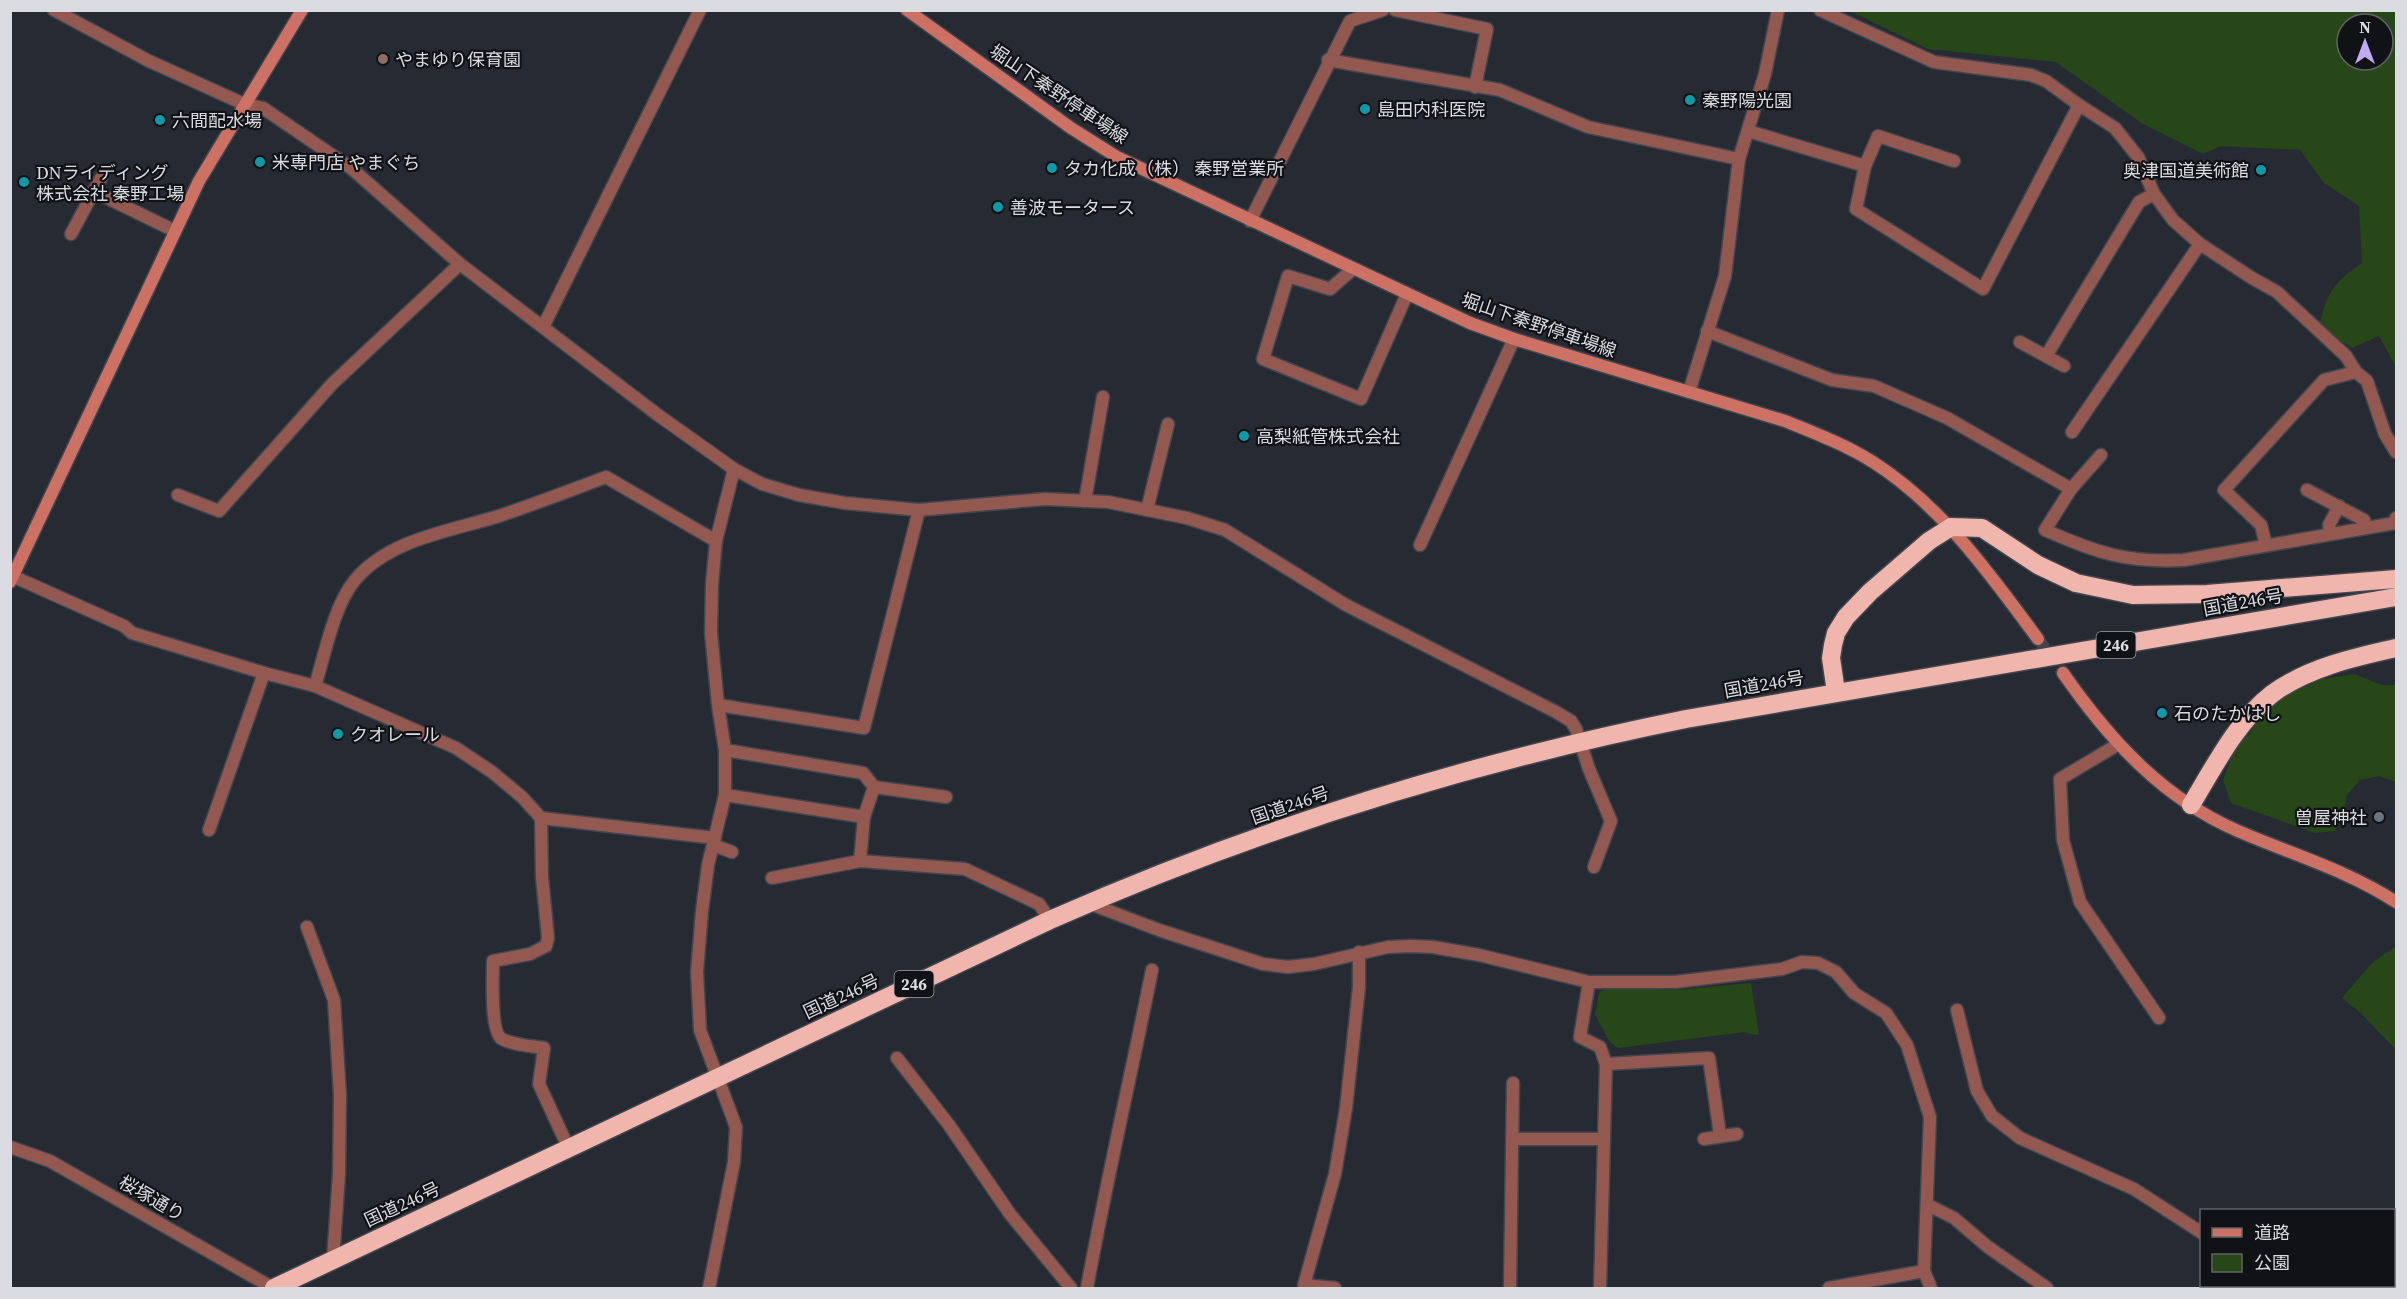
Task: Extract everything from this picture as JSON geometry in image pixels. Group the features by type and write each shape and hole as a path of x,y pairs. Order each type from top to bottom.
{"highway":[{"path":"1836,692 1831,658 1836,633 1846,617 1870,592 1929,541 1951,527 1982,528 2038,565 2076,583 2133,595 2207,594 2397,579"},
{"name":"国道246号","path":"273,1288 1088,903 1269,834 1344,809 1579,741 1686,718 2397,597"},
{"path":"2191,805 2241,728 2257,707 2273,693 2310,674 2342,662 2397,648"}],"main road":[{"path":"11,578 199,181 302,10"},
{"name":"堀山下秦野停車場線","path":"907,10 1071,128 1117,157 1250,221 1470,323 1514,339 1785,421 1873,462 1928,504 1951,527 2038,639"},
{"path":"2063,673 2117,745 2160,784 2235,830 2354,878 2397,903"}],"street":[{"path":"54,10 149,61 244,104 260,107 351,168 460,264 658,415 734,469 762,484 799,495 919,510 1045,499 1108,502 1187,518 1225,530 1346,605 1556,712 1571,722 1611,821 1594,867"},
{"path":"543,327 700,10"},
{"path":"1340,10 1350,21"},
{"path":"1250,221 1328,60 1350,21 1383,10"},
{"path":"1689,392 1725,276 1739,159 1765,74 1778,10"},
{"path":"1820,10 1934,62 2046,81 2115,128 2138,157 2154,194 2174,220 2200,244 2277,292 2346,356 2356,372 2367,381 2385,434 2397,452"},
{"path":"1400,11 1487,30 1475,87"},
{"path":"1328,60 1500,90 1588,127 1739,159"},
{"path":"1954,161 1878,136 1865,166 1857,209 1904,241 1917,246 1983,289 2079,105"},
{"path":"1748,131 1865,166"},
{"path":"71,234 101,178"},
{"path":"93,191 175,231"},
{"path":"2046,356 2139,202 2154,194"},
{"path":"2072,432 2200,244"},
{"path":"178,495 219,511 332,384 460,264"},
{"path":"1353,269 1330,289 1288,276 1263,359 1361,399 1407,294"},
{"path":"1707,331 1832,380 1874,386 1947,418 2071,489"},
{"path":"1420,545 1514,339"},
{"path":"2020,342 2064,366"},
{"path":"2266,544 2261,525 2224,490 2325,380 2356,372"},
{"path":"1085,501 1103,397"},
{"path":"1147,510 1168,424"},
{"path":"2101,455 2071,489 2045,530 2083,547 2121,558 2155,561 2184,560 2395,523 2397,518"},
{"path":"709,1288 734,1162 736,1127 700,1030 698,972 702,911 725,795 726,750 718,705 711,633 712,584 716,541 734,469"},
{"path":"315,686 341,606 354,581 371,564 401,548 444,531 499,516 606,477 716,541"},
{"path":"2307,490 2364,520 2367,527"},
{"path":"2330,534 2329,525 2339,506"},
{"path":"718,705 864,728 919,510"},
{"path":"11,578 124,626 132,633 315,686 456,747 522,797 541,818 714,842 732,852"},
{"path":"210,830 264,673"},
{"path":"2117,745 2060,779 2063,840 2080,902 2159,1018"},
{"path":"726,750 863,773 874,787 946,797"},
{"path":"860,861 864,817 874,787"},
{"path":"725,795 864,817"},
{"path":"541,818 542,877 548,938 546,946 530,954 493,961 495,1025 498,1036 504,1040 544,1048 539,1084 569,1149"},
{"path":"772,878 860,861 964,869 1039,904 1050,920"},
{"path":"1088,903 1159,930 1263,964 1288,967 1314,964 1388,947 1433,947 1479,955 1589,982 1675,982 1782,969 1802,962 1818,963 1836,972 1854,993 1886,1013 1907,1045 1930,1117 1924,1271 1931,1288"},
{"path":"307,927 334,1000 340,1095 339,1174 333,1260"},
{"path":"1335,1288 1304,1285 1335,1174 1346,1107 1359,987 1359,952"},
{"path":"1087,1288 1109,1167 1126,1099 1152,970"},
{"path":"1589,982 1580,1037 1600,1047 1606,1064 1602,1139 1600,1288"},
{"path":"1957,1010 1977,1090 1992,1116 2020,1138 2134,1189 2200,1232"},
{"path":"897,1058 949,1125 1010,1214 1071,1288"},
{"path":"1606,1064 1709,1058 1720,1135"},
{"path":"1510,1288 1513,1083"},
{"path":"1704,1139 1737,1134"},
{"path":"1513,1139 1602,1139"},
{"name":"桜塚通り","path":"10,1147 50,1161 273,1288"},
{"path":"1928,1205 1954,1218 1988,1247 2047,1288"},
{"path":"1832,1288 1924,1271"}],"green space":[{"path":"1850,11 2396,11 2396,367 2379,336 2352,348 2334,337 2320,322 2326,302 2334,288 2345,275 2362,263 2359,206 2324,183 2300,150 2221,146 2203,154 2143,124 2056,62 1928,49"},
{"path":"2354,674 2382,685 2396,685 2396,782 2379,776 2360,780 2347,795 2343,815 2335,831 2315,833 2231,803 2223,780 2235,748 2250,733 2266,709 2311,681"},
{"path":"2396,946 2396,1050 2361,1013 2342,998 2372,963"},
{"path":"1751,983 1759,1034 1745,1032 1618,1048 1610,1042 1595,1015 1599,993 1606,988 1675,990"}],"tunnel":[{"path":"2038,639 2063,673"}],"place":[{"name":"やまゆり保育園","path":"383,59"},
{"name":"秦野陽光園","path":"1690,100"},
{"name":"島田内科医院","path":"1365,109"},
{"name":"六間配水場","path":"160,120"},
{"name":"米専門店 やまぐち","path":"260,162"},
{"name":"タカ化成（株） 秦野営業所","path":"1052,168"},
{"name":"奥津国道美術館","path":"2261,170"},
{"name":"DNライディング 株式会社 秦野工場","path":"24,182"},
{"name":"善波モータース","path":"998,207"},
{"name":"高梨紙管株式会社","path":"1244,436"},
{"name":"石のたかはし","path":"2162,713"},
{"name":"クオレール","path":"338,734"},
{"name":"曽屋神社","path":"2379,817"}]}
